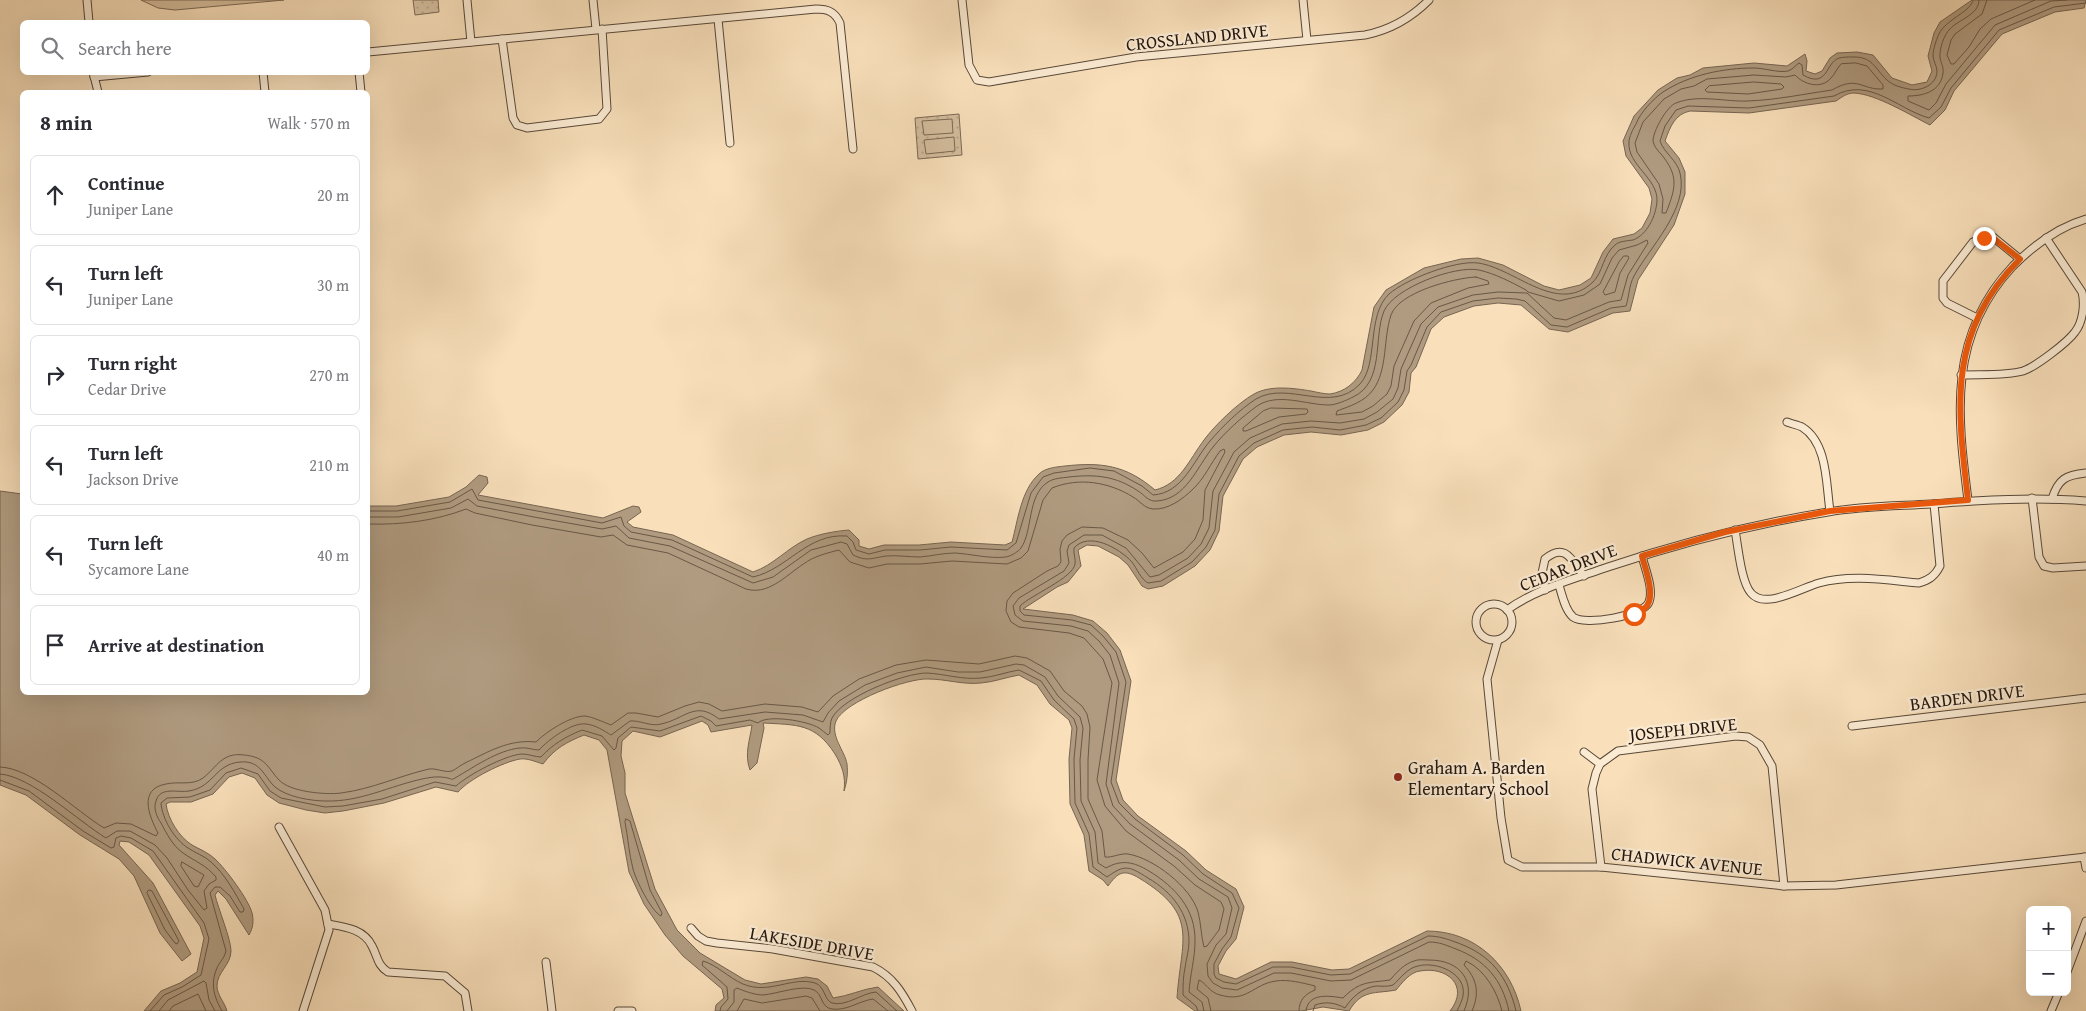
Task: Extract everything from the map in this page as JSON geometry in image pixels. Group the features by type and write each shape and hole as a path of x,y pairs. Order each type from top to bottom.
{"street":[{"path":"87,0 89,20"},
{"path":"467,0 471,42"},
{"path":"502,39 513,118 517,125 527,128 600,119 607,109 599,29 593,0"},
{"name":"CROSSLAND DRIVE","path":"962,0 968,65 977,80 989,82 1136,57 1352,37 1378,32 1412,15 1429,0"},
{"path":"1303,0 1307,40"},
{"path":"370,52 816,9 828,10 833,13 840,23 853,150"},
{"path":"718,18 730,143"},
{"path":"94,75 98,90"},
{"path":"263,75 265,90"},
{"path":"360,75 361,90"},
{"path":"1968,500 1960,420 1962,375 1967,346 1977,318 1994,289 2020,259 2046,238 2065,227 2086,219"},
{"path":"1977,318 1947,303 1943,298 1943,281 1973,242 1984,238 1993,238 2020,259"},
{"path":"1962,375 2021,372 2034,367 2075,332 2082,315 2084,300 2082,292 2046,238"},
{"path":"1787,422 1801,426 1813,436 1821,450 1830,511"},
{"path":"2052,499 2056,487 2063,479 2071,474 2086,473"},
{"path":"2032,498 2039,557 2044,566 2053,568 2086,566"},
{"name":"CEDAR DRIVE","path":"1507,610 1522,599 1642,556 1736,530 1830,511 1968,500 2032,498 2086,501"},
{"path":"1736,530 1746,585 1751,594 1762,600 1772,600 1819,583 1844,578 1918,583 1929,580 1936,574 1940,566 1934,504"},
{"path":"1545,590 1542,573 1545,559 1551,554 1560,551 1567,553 1584,576"},
{"path":"1559,585 1566,606 1573,617 1584,621 1634,614 1645,608 1649,603 1650,593 1642,556"},
{"name":"CEDAR DRIVE","path":"1489,605 1501,606 1507,610 1512,620 1512,626 1506,636 1498,640 1490,640 1480,633 1477,623 1480,612 1489,605"},
{"name":"CHADWICK AVENUE","path":"1498,640 1487,679 1501,818 1508,860 1522,867 1601,867 1784,886 1836,886 2085,857"},
{"name":"BARDEN DRIVE","path":"1852,726 2086,698"},
{"name":"JOSEPH DRIVE","path":"1600,764 1618,751 1736,736 1748,737 1760,745 1772,766 1784,886"},
{"path":"1584,752 1600,764 1592,789 1601,867"},
{"path":"279,827 326,910 329,930 303,1011"},
{"path":"2085,857 2086,868"},
{"path":"2071,961 2086,921"},
{"path":"328,924 349,928 364,934 372,946 381,968 388,972 444,976 464,993 468,1011"},
{"name":"LAKESIDE DRIVE","path":"691,928 706,941 773,949 873,967 884,972 894,981 912,1011"},
{"path":"546,962 552,1011"},
{"path":"2051,1011 2057,996"},
{"path":"618,1011 632,1011"}],"shaded area":[{"path":"141,0 284,0 175,10 158,8"},
{"path":"413,0 438,0 439,12 415,15"},
{"path":"959,114 962,155 918,159 915,118"},
{"path":"952,119 953,133 924,135 922,121"},
{"path":"954,137 955,151 926,154 924,140"}],"water":[{"path":"1972,0 2086,0 2084,8 2055,12 2002,34 1954,91 1945,110 1930,125 1882,101 1863,94 1854,93 1847,94 1836,101 1749,113 1690,111 1680,115 1671,126 1665,141 1679,158 1685,172 1685,194 1674,225 1638,280 1630,311 1613,313 1568,332 1549,329 1521,305 1498,303 1474,306 1444,317 1431,329 1416,367 1411,373 1409,392 1402,405 1384,422 1368,430 1341,435 1311,432 1284,435 1257,447 1243,459 1223,496 1219,531 1210,550 1195,566 1163,586 1148,589 1142,586 1128,565 1119,557 1098,546 1087,545 1078,550 1081,566 1068,582 1023,609 1073,615 1093,621 1107,633 1120,650 1131,681 1116,780 1123,800 1138,816 1186,851 1206,870 1236,889 1244,907 1236,939 1226,951 1218,966 1219,974 1236,979 1271,962 1292,962 1332,970 1349,969 1427,931 1444,933 1461,937 1475,944 1500,965 1516,994 1521,1011 1450,1011 1456,1002 1458,994 1456,986 1447,975 1430,970 1413,973 1396,990 1364,996 1349,1011 1323,1007 1301,1011 1195,1011 1177,998 1183,944 1179,917 1171,904 1158,891 1134,875 1122,873 1108,886 1103,880 1089,871 1084,835 1070,804 1069,759 1072,728 1069,720 1050,704 1037,685 1019,675 991,682 961,683 928,679 906,682 878,692 851,706 842,713 836,721 835,727 836,738 847,764 847,778 844,791 844,776 835,754 820,736 804,728 786,724 763,723 764,728 757,763 750,770 747,753 752,725 711,732 708,725 702,721 660,737 633,731 622,741 621,756 625,773 625,793 655,889 677,930 700,953 745,980 761,984 806,977 818,979 827,986 833,998 878,987 904,1011 715,1011 716,1005 724,998 722,989 683,956 665,935 644,904 629,872 607,750 599,740 584,735 562,746 543,764 526,759 513,761 496,767 478,777 458,792 436,787 384,803 343,811 325,813 279,803 267,795 255,778 242,773 229,777 213,794 191,802 170,802 166,804 169,816 175,827 187,842 210,855 219,863 242,893 252,913 253,924 249,935 226,899 218,891 215,895 231,951 217,986 218,993 227,1011 144,1011 161,991 180,983 197,972 204,938 200,926 149,855 129,842 120,841 119,845 153,883 191,954 182,961 160,933 134,876 119,859 80,835 26,795 0,785 0,491 20,494 20,695 370,695 370,506 396,506 449,497 466,487 479,475 487,477 488,483 478,495 603,518 633,506 639,507 641,512 627,522 633,527 673,535 753,572 761,569 807,539 844,530 849,530 859,540 859,546 869,549 884,545 919,545 951,542 1005,545 1012,542 1021,506 1028,488 1044,470 1054,467 1102,465 1134,475 1155,490 1164,487 1178,477 1214,428 1234,409 1254,394 1267,389 1282,388 1330,394 1349,386 1362,370 1374,307 1386,290 1424,268 1461,259 1478,258 1503,265 1544,286 1559,290 1580,285 1591,278 1603,252 1613,239 1634,234 1642,228 1650,213 1652,199 1649,188 1626,156 1623,141 1634,116 1658,90 1677,78 1690,75 1703,68 1754,63 1787,66 1805,54 1807,61 1806,71 1815,74 1822,71 1830,58 1837,53 1857,52 1873,55 1892,78 1912,85 1927,82 1932,71 1928,56 1934,33 1940,22"}],"place":[{"name":"Graham A. Barden Elementary School","path":"1398,777"}],"route":[{"path":"1634,614 1645,608 1649,603 1650,593 1642,556 1725,532 1830,511 1968,500 1960,420 1960,383 1964,358 1975,322 1987,299 2020,259 1993,238 1984,238"}]}
